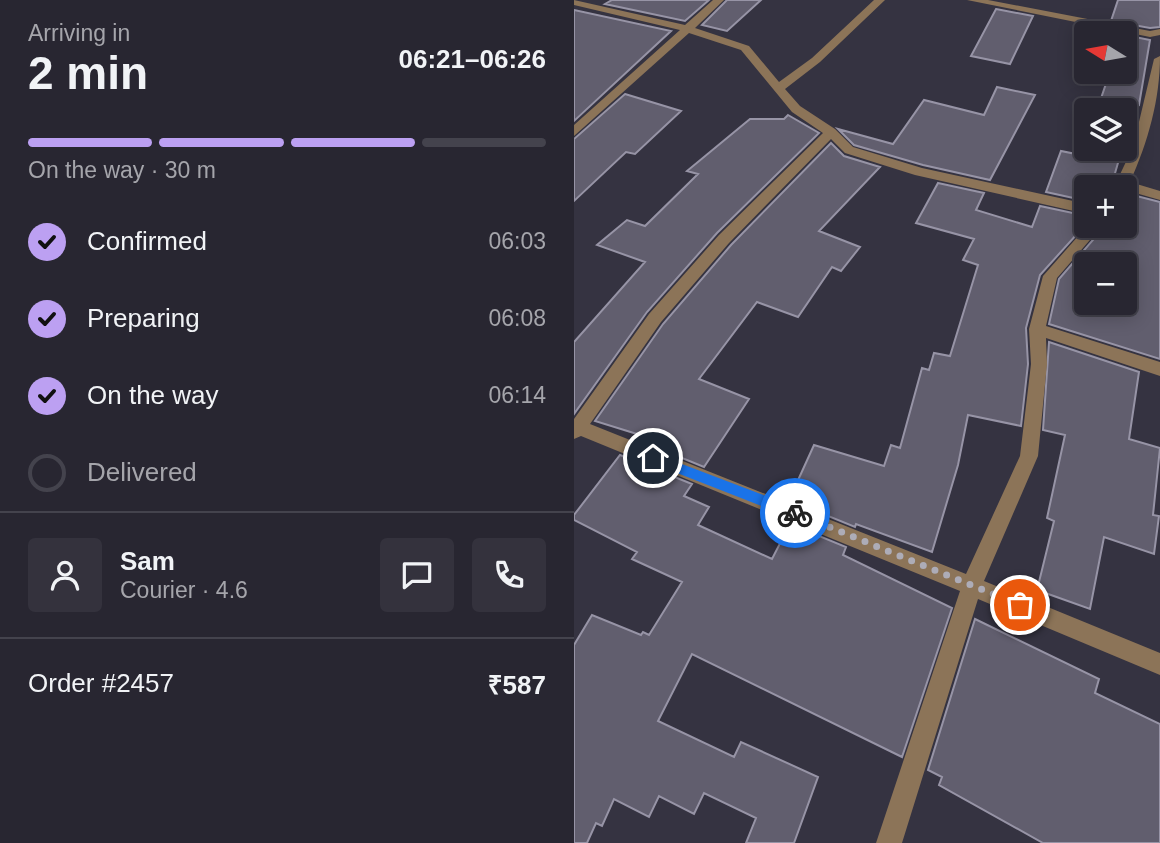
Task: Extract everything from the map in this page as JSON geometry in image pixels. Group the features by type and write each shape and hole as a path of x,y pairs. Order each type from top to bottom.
{"street":[{"path":"574,132 719,0"},
{"path":"780,87 816,60 880,0"},
{"path":"972,0 1014,4 1150,34 1160,32"},
{"path":"580,4 690,29 745,48 796,108 831,132 849,150 897,165 1074,206"},
{"path":"1126,175 1139,147 1160,59"},
{"path":"831,132 724,239 655,318 576,429 972,585 1160,664"},
{"path":"1137,189 1160,196"},
{"path":"889,843 972,585 1029,456 1039,364 1037,329 1050,276 1084,238"},
{"path":"1037,329 1160,369"}],"building":[{"path":"612,0 709,0 685,21 605,4"},
{"path":"727,0 761,0 727,31 702,25"},
{"path":"1118,0 1160,0 1160,27 1138,26 1138,21 1111,21"},
{"path":"996,9 1033,16 1010,64 971,56"},
{"path":"574,10 671,31 574,121"},
{"path":"1138,38 1150,40 1139,105 1137,98 1101,98 1106,84 1138,84"},
{"path":"997,87 1035,95 990,180 923,165 854,145 838,129 893,144 924,100 984,115"},
{"path":"625,94 681,111 635,154 626,152 574,201 574,139"},
{"path":"788,115 819,133 717,233 647,312 574,414 574,342 645,262 597,245 627,220 645,226 698,174 687,171 750,119 784,119"},
{"path":"831,143 844,156 880,167 819,231 860,247 841,271 832,267 798,317 757,302 699,379 749,399 704,467 633,438 637,434 595,421 663,324 731,245"},
{"path":"1061,151 1074,154 1074,161 1119,161 1114,175 1074,175 1074,198 1046,192"},
{"path":"938,183 984,193 976,210 1032,227 1040,206 1074,213 1074,237 1040,275 1026,328 1028,364 1021,426 968,415 958,465 932,552 856,524 855,527 789,500 814,445 884,466 891,445 900,448 922,368 929,370 934,353 950,356 978,265 963,260 974,239 916,223"},
{"path":"1137,196 1160,202 1160,359 1049,324 1059,279 1074,262 1074,315 1137,315 1137,252 1082,252 1095,238 1137,238"},
{"path":"1049,342 1139,372 1129,439 1160,448 1153,515 1159,516 1154,554 1104,537 1090,609 1037,590 1054,521 1047,518 1065,435 1043,430"},
{"path":"620,455 692,484 684,496 709,507 698,525 772,559 790,524 846,547 843,555 952,608 902,757 692,654 658,721 734,757 741,742 818,777 794,843 746,843 756,818 704,793 694,814 659,796 649,817 614,799 602,826 596,823 587,843 574,843 574,645 592,615 641,635 643,632 649,635 682,582 632,559 637,552 574,520 574,515"},
{"path":"975,619 1099,679 1095,693 1160,724 1160,843 1043,843 939,785 942,777 928,770"}],"way so far":[{"path":"795,513 1020,605"}],"route":[{"path":"653,458 795,513"}]}
